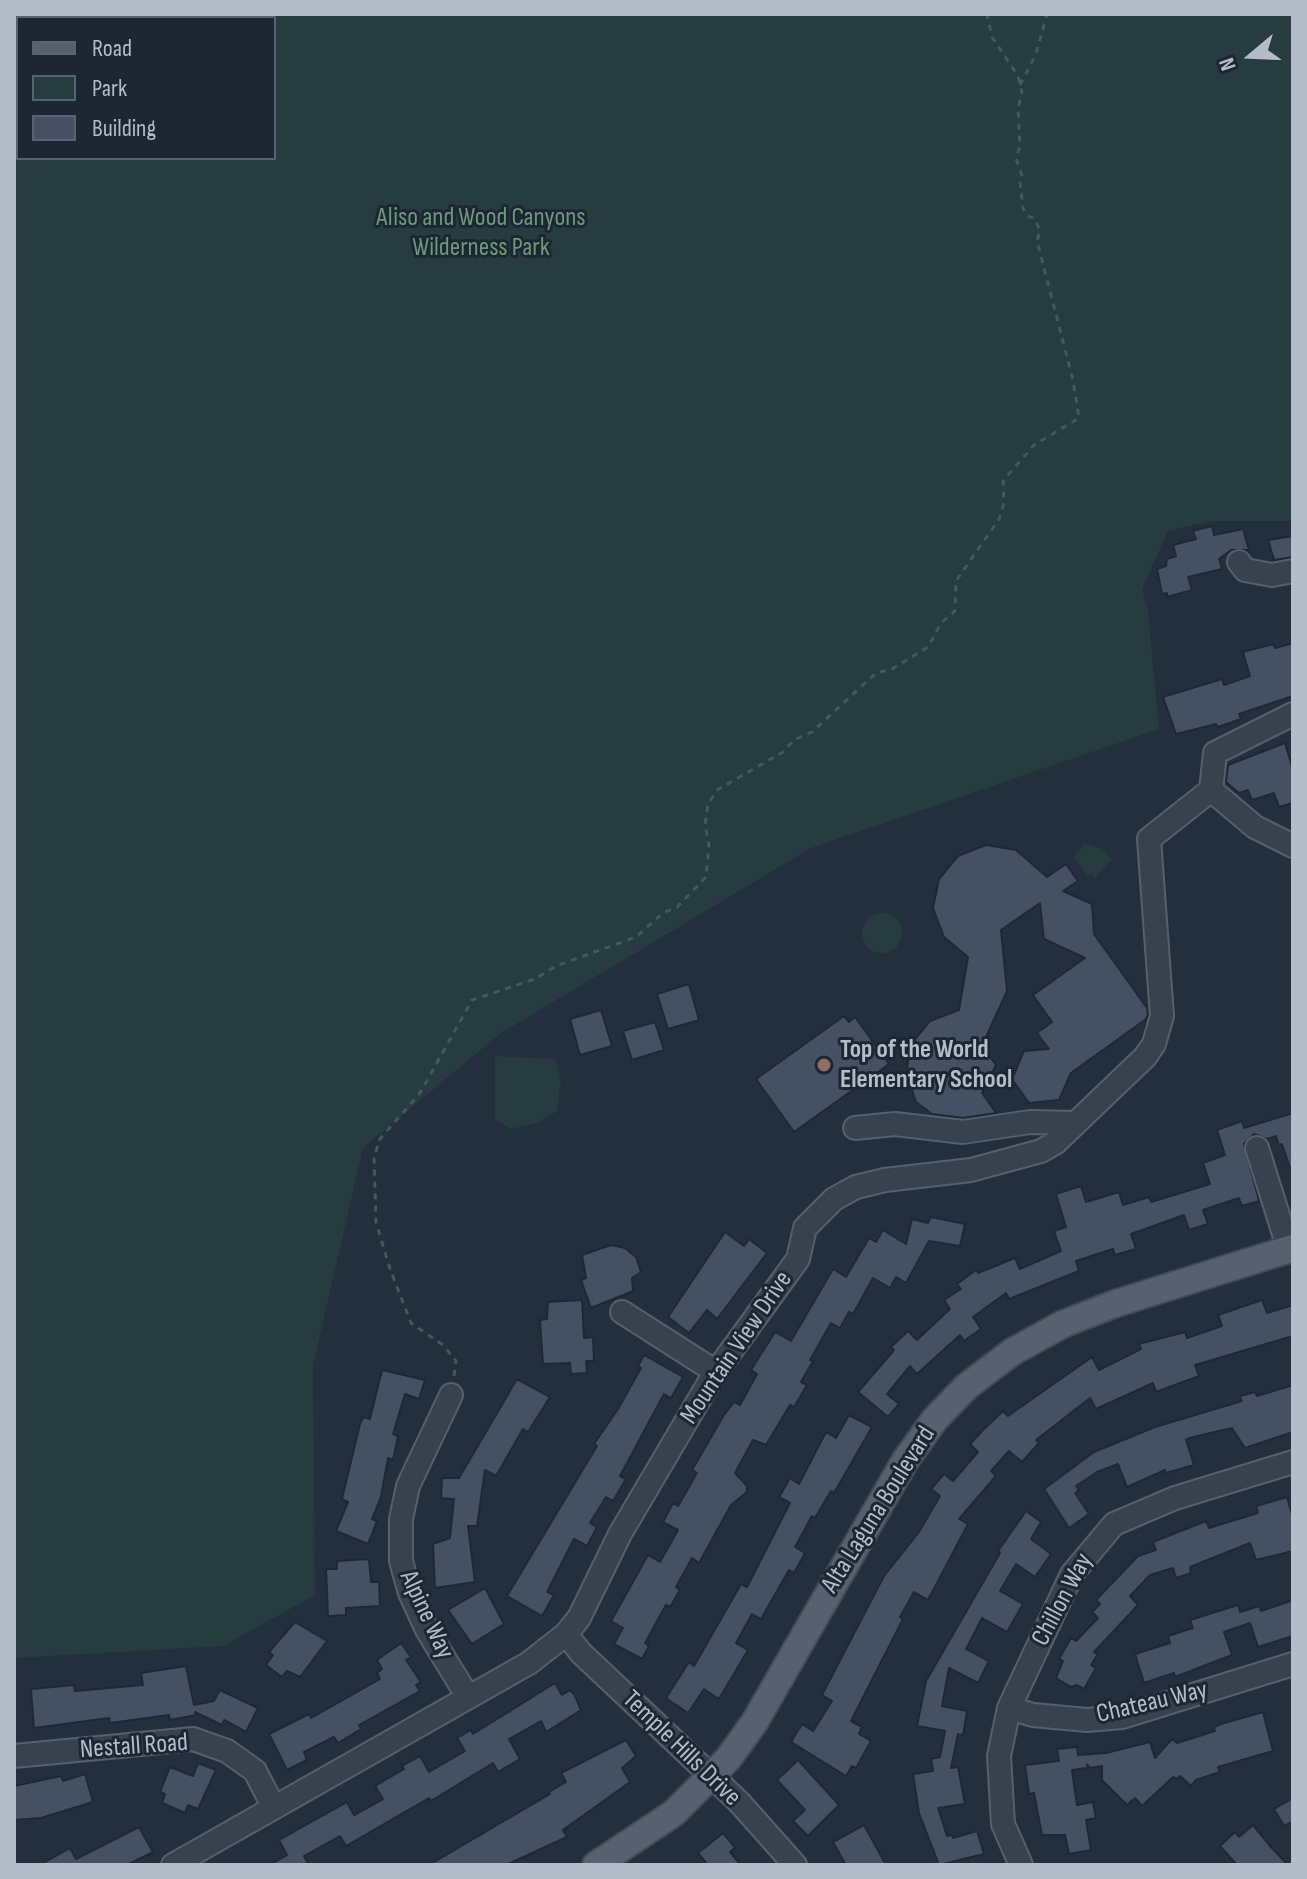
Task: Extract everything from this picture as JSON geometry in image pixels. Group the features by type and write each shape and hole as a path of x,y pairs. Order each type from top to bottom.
{"main road":[{"name":"Alta Laguna Boulevard","path":"596,1865 674,1813 711,1778 754,1723 905,1461 935,1419 966,1387 1012,1352 1063,1324 1114,1304 1291,1249"}],"street":[{"path":"1239,562 1245,570 1272,575 1293,571"},
{"path":"1292,842 1255,827 1211,790 1215,753 1293,714"},
{"name":"Mountain View Drive","path":"173,1865 529,1663 566,1634 579,1618 620,1534 716,1372 798,1259 805,1228 834,1199 856,1187 1008,1162 1055,1143 1154,1044 1162,1016 1149,839 1211,790"},
{"path":"855,1128 895,1124 963,1132 1030,1122 1075,1123"},
{"path":"1257,1148 1291,1249"},
{"path":"622,1312 716,1372"},
{"name":"Alpine Way","path":"451,1395 408,1486 401,1519 401,1561 410,1593 427,1630 468,1697"},
{"name":"Chillon Way","path":"1021,1865 1003,1824 999,1756 1009,1708 1072,1574 1093,1545 1114,1524 1175,1498 1293,1462"},
{"name":"Temple Hills Drive","path":"566,1634 581,1653 711,1778 795,1865"},
{"name":"Chateau Way","path":"1009,1708 1033,1715 1087,1720 1122,1717 1293,1664"},
{"name":"Nestall Road","path":"14,1756 193,1739 227,1751 255,1771 273,1806"}],"path":[{"path":"451,1395 456,1361 443,1345 411,1323 376,1222 374,1157 380,1139 420,1093 472,1000 535,979 556,966 636,937 663,913 677,907 706,877 709,845 705,825 708,804 717,790 783,752 794,740 812,732 876,673 892,669 928,647 941,623 955,611 956,581 999,519 1004,503 1003,481 1034,445 1079,418 1073,380 1037,241 1040,231 1035,219 1026,215 1023,208 1022,176 1016,158 1020,146 1018,76 992,37 987,14"},
{"path":"1020,85 1036,54 1047,14"}],"green space":[{"name":"Aliso and Wood Canyons Wilderness Park","path":"14,14 1293,14 1293,521 1212,521 1168,531 1142,589 1148,612 1159,729 811,848 501,1033 363,1148 313,1365 315,1595 223,1646 14,1658"},
{"path":"1085,843 1102,849 1112,859 1094,878 1092,874 1088,876 1073,857"},
{"path":"882,913 896,919 902,933 896,947 882,953 868,947 862,933 868,919"},
{"path":"495,1056 555,1059 561,1080 557,1111 538,1123 510,1129 495,1119"}],"building":[{"path":"1212,526 1214,535 1243,529 1249,550 1231,550 1219,559 1222,569 1188,577 1192,590 1167,597 1167,593 1162,594 1157,569 1166,566 1167,559 1176,556 1173,545 1196,539 1193,531"},
{"path":"1293,536 1293,557 1274,560 1268,540"},
{"path":"1293,643 1293,696 1239,714 1241,719 1218,727 1216,724 1176,734 1163,697 1222,679 1224,685 1250,676 1243,652 1273,644 1275,648"},
{"path":"1285,743 1293,770 1293,803 1279,807 1274,793 1252,800 1248,790 1239,793 1226,782 1228,765"},
{"path":"986,845 1016,850 1047,877 1066,864 1078,881 1063,891 1092,904 1094,934 1147,1008 1148,1015 1071,1073 1059,1100 1029,1103 1012,1079 1024,1051 1049,1049 1037,1033 1052,1022 1033,995 1085,958 1044,939 1040,903 1001,930 1007,991 982,1046 996,1065 982,1093 996,1113 963,1118 932,1114 916,1102 906,1073 911,1044 930,1021 959,1010 968,957 944,937 933,908 939,879 958,856"},
{"path":"689,984 699,1020 668,1029 657,994"},
{"path":"601,1010 612,1046 580,1055 570,1019"},
{"path":"844,1016 849,1022 855,1017 889,1064 794,1132 756,1079"},
{"path":"655,1022 664,1050 632,1060 623,1031"},
{"path":"1293,1113 1293,1168 1290,1168 1276,1136 1267,1139 1254,1134 1244,1144 1259,1201 1242,1206 1239,1198 1203,1210 1208,1224 1189,1230 1184,1215 1131,1234 1136,1249 1115,1255 1113,1249 1076,1261 1079,1271 1009,1299 1006,1293 973,1317 981,1329 964,1341 960,1335 917,1374 910,1366 887,1394 899,1404 888,1417 858,1392 894,1350 891,1347 908,1331 917,1340 950,1309 944,1300 961,1289 957,1284 976,1270 978,1273 1015,1258 1020,1269 1061,1251 1054,1231 1066,1227 1056,1194 1081,1186 1086,1202 1119,1192 1123,1205 1149,1197 1151,1202 1210,1184 1203,1163 1225,1155 1217,1130 1242,1121 1244,1128"},
{"path":"931,1217 965,1224 960,1246 929,1241 906,1283 896,1277 890,1288 873,1278 853,1314 849,1312 840,1328 831,1323 810,1360 813,1361 801,1382 807,1385 794,1407 790,1405 766,1445 753,1440 735,1473 747,1486 747,1492 731,1505 699,1563 692,1558 676,1587 680,1590 670,1607 666,1605 645,1643 649,1646 642,1659 614,1644 623,1628 611,1621 648,1555 660,1562 678,1530 663,1522 673,1503 678,1506 697,1473 692,1470 724,1415 734,1402 740,1405 757,1374 751,1370 775,1332 791,1341 833,1269 846,1277 869,1238 876,1242 883,1230 906,1244 912,1219 928,1223"},
{"path":"725,1232 744,1246 749,1239 767,1253 717,1319 707,1310 689,1333 668,1317"},
{"path":"611,1245 625,1248 636,1257 641,1272 632,1278 633,1291 591,1308 581,1280 586,1278 582,1255"},
{"path":"582,1300 584,1338 593,1337 594,1361 586,1361 587,1373 571,1374 570,1363 543,1364 540,1320 547,1319 548,1302"},
{"path":"1262,1300 1267,1313 1293,1305 1293,1336 1195,1365 1199,1376 1156,1392 1153,1383 1096,1409 1090,1398 1036,1440 1039,1443 1022,1462 1009,1451 991,1471 996,1476 959,1519 968,1524 928,1600 914,1592 900,1617 903,1619 851,1721 862,1727 859,1734 871,1741 856,1768 852,1766 846,1776 791,1742 802,1724 813,1731 832,1701 822,1695 884,1576 919,1532 940,1496 931,1489 944,1474 953,1481 978,1452 970,1444 1003,1411 1008,1416 1092,1357 1099,1370 1141,1349 1139,1344 1185,1332 1187,1338 1222,1326 1218,1315"},
{"path":"644,1355 683,1377 671,1398 664,1394 620,1476 626,1479 613,1501 606,1497 590,1523 597,1527 587,1546 574,1539 547,1592 554,1595 542,1616 507,1596 597,1446 594,1444 618,1409 641,1368 638,1366"},
{"path":"382,1370 425,1380 419,1399 405,1394 393,1434 398,1436 393,1460 388,1458 381,1497 372,1519 377,1521 368,1544 336,1531 348,1502 342,1499 360,1424 363,1417 370,1419"},
{"path":"517,1379 550,1397 528,1432 523,1429 496,1476 485,1470 477,1526 468,1526 475,1582 435,1588 433,1544 450,1538 454,1499 441,1498 442,1478 459,1478"},
{"path":"1293,1385 1293,1432 1245,1448 1232,1428 1189,1438 1186,1440 1194,1465 1166,1473 1165,1470 1127,1487 1118,1464 1097,1472 1076,1486 1079,1490 1075,1493 1089,1514 1069,1528 1044,1489 1094,1452 1155,1427 1242,1401 1240,1396 1255,1392 1257,1396"},
{"path":"849,1415 872,1427 834,1493 831,1491 815,1518 812,1516 795,1547 805,1553 794,1573 789,1570 761,1619 752,1614 736,1643 748,1650 719,1699 704,1689 688,1713 666,1698 689,1662 694,1666 741,1584 747,1587 790,1503 779,1497 790,1478 799,1484 826,1432 836,1438"},
{"path":"1287,1497 1293,1518 1293,1551 1256,1560 1250,1543 1190,1567 1191,1573 1176,1578 1173,1568 1150,1575 1130,1596 1138,1605 1094,1652 1098,1654 1091,1665 1096,1668 1084,1689 1077,1685 1071,1687 1056,1678 1063,1661 1059,1659 1071,1638 1076,1641 1098,1618 1092,1612 1100,1604 1096,1600 1138,1556 1156,1550 1153,1542 1206,1521 1209,1528 1258,1513 1256,1506"},
{"path":"1026,1511 1041,1522 1031,1539 1051,1554 1035,1577 1016,1564 1000,1591 1023,1604 1007,1632 982,1618 966,1649 989,1661 978,1683 949,1668 942,1706 967,1711 963,1735 958,1734 951,1768 958,1767 965,1804 938,1808 947,1836 952,1835 953,1838 977,1831 984,1854 939,1865 919,1813 913,1774 933,1771 931,1759 940,1757 945,1731 917,1726 926,1681 1000,1553 998,1551"},
{"path":"369,1559 371,1582 379,1582 380,1606 346,1608 346,1615 328,1616 326,1569 337,1569 337,1561"},
{"path":"485,1588 504,1624 472,1644 448,1610"},
{"path":"1293,1600 1293,1636 1258,1647 1250,1623 1224,1632 1232,1655 1175,1677 1174,1673 1144,1683 1135,1654 1170,1643 1168,1636 1193,1628 1190,1620 1238,1605 1240,1612 1259,1606 1261,1611"},
{"path":"295,1622 327,1641 300,1677 287,1671 282,1677 266,1665 273,1655 269,1652"},
{"path":"401,1643 411,1657 406,1660 421,1682 416,1685 420,1691 359,1725 361,1729 338,1743 334,1737 304,1752 307,1760 287,1770 269,1734 309,1714 311,1718 380,1679 377,1673 382,1669 377,1660"},
{"path":"186,1666 194,1705 214,1701 220,1690 258,1708 246,1732 224,1720 222,1725 195,1712 196,1715 170,1720 169,1715 110,1723 109,1718 34,1728 31,1689 74,1685 75,1691 143,1685 141,1673"},
{"path":"555,1683 562,1695 570,1690 574,1694 581,1710 546,1732 541,1721 509,1739 520,1759 498,1772 493,1763 431,1801 429,1798 346,1846 340,1836 304,1856 309,1865 270,1865 287,1855 279,1840 347,1802 354,1815 383,1799 375,1786 404,1769 402,1766 420,1756 429,1772 465,1751 457,1738 471,1730 473,1734"},
{"path":"1263,1712 1273,1751 1218,1767 1220,1772 1196,1780 1191,1786 1180,1776 1177,1779 1173,1777 1142,1806 1135,1798 1127,1805 1102,1780 1102,1766 1090,1768 1087,1764 1087,1768 1072,1770 1077,1805 1093,1802 1096,1818 1086,1820 1091,1850 1069,1854 1065,1835 1042,1835 1034,1793 1029,1794 1025,1765 1059,1761 1057,1749 1077,1747 1078,1755 1106,1753 1150,1742 1155,1758 1172,1739 1177,1743 1215,1731 1214,1727 1221,1724"},
{"path":"626,1740 636,1756 622,1768 630,1782 563,1830 567,1837 506,1865 429,1865 550,1794 566,1782 561,1773"},
{"path":"798,1760 839,1805 808,1836 793,1821 805,1810 777,1780"},
{"path":"198,1763 216,1770 198,1809 188,1805 185,1813 162,1803 165,1794 160,1792 170,1767 193,1776"},
{"path":"85,1774 93,1802 41,1818 14,1820 14,1786 61,1776 63,1781"},
{"path":"1293,1798 1293,1821 1284,1826 1274,1809"},
{"path":"864,1825 886,1865 846,1865 833,1842"},
{"path":"1253,1825 1288,1865 1237,1865 1220,1846 1235,1832 1239,1837"},
{"path":"139,1827 153,1852 127,1865 40,1865 70,1848 76,1859"},
{"path":"723,1833 735,1848 730,1852 741,1865 708,1865 698,1853"}],"place":[{"name":"Top of the World Elementary School","path":"824,1065"}]}
